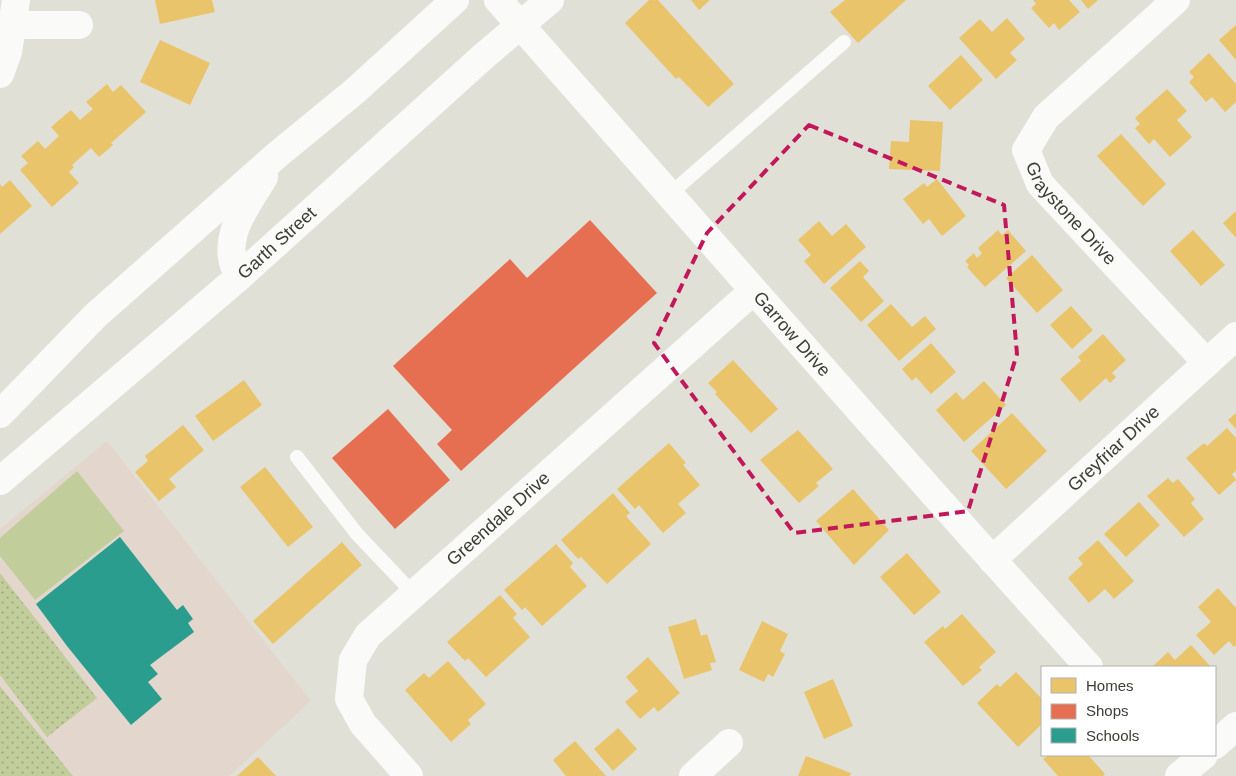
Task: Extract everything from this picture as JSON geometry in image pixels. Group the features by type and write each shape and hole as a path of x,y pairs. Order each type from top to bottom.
{"street":[{"path":"0,414 95,316 277,155 355,91 455,0"},
{"name":"Garrow Drive","path":"498,0 670,194 752,291 1088,666"},
{"name":"Garth Street","path":"0,481 239,277 550,0"},
{"name":"Graystone Drive","path":"1176,0 1046,117 1026,150 1040,184 1207,363"},
{"path":"0,74 8,52 14,13 79,25"},
{"path":"239,277 232,264 230,248 236,225 277,155"},
{"name":"Greendale Drive","path":"409,776 363,724 349,699 352,660 368,635 752,291"},
{"name":"Greyfriar Drive","path":"992,560 1236,336"},
{"path":"1216,744 1236,726"},
{"path":"693,776 729,744"}],"lane":[{"path":"670,194 844,42"},
{"path":"297,457 357,534 414,594"}],"highlighted area":[{"path":"809,125 1004,205 1017,354 968,511 794,533 654,343 707,233"}],"shaded area":[{"path":"107,441 311,701 229,776 73,776 0,686 0,529"}],"green space":[{"path":"77,471 124,531 35,600 0,556 0,538"},
{"path":"0,573 97,698 47,737 0,675"},
{"path":"0,686 73,776 0,776"}],"building: Homes":[{"path":"155,0 212,0 215,12 160,24"},
{"path":"649,0 658,0 734,84 708,107 679,77 676,79 625,23"},
{"path":"691,0 710,0 699,10"},
{"path":"845,0 906,0 858,43 830,12"},
{"path":"1033,0 1069,0 1080,12 1059,30 1054,23 1049,28 1031,8 1036,4"},
{"path":"1081,0 1098,0 1088,9"},
{"path":"1007,18 1025,39 1010,53 1017,60 996,79 959,38 980,19 992,32"},
{"path":"1236,25 1236,60 1219,40"},
{"path":"160,40 210,63 190,105 140,82"},
{"path":"1209,53 1236,84 1236,102 1225,112 1212,97 1206,102 1189,82 1194,77 1189,72"},
{"path":"961,55 983,80 950,110 928,86"},
{"path":"107,84 113,92 121,85 146,112 111,143 113,145 99,157 91,148 72,165 74,167 69,172 79,183 52,207 20,170 28,163 21,156 38,141 45,149 59,136 51,127 71,110 80,120 93,109 86,102"},
{"path":"1167,89 1187,111 1177,120 1192,137 1170,157 1154,139 1149,144 1135,128 1140,124 1135,118"},
{"path":"910,120 943,122 940,171 889,169 891,141 909,142"},
{"path":"1121,134 1166,184 1143,206 1097,156"},
{"path":"937,179 966,216 942,236 929,219 923,224 903,199 924,183 927,187"},
{"path":"10,180 32,206 0,234 0,184 2,187"},
{"path":"1236,211 1236,238 1223,223"},
{"path":"819,221 832,236 846,224 866,247 824,284 804,261 811,255 798,240"},
{"path":"998,230 1002,235 1008,230 1026,251 985,287 967,267 969,265 965,261 974,253 977,258 982,253 978,248"},
{"path":"1193,230 1225,265 1201,286 1170,251"},
{"path":"1032,255 1063,290 1037,313 1006,278"},
{"path":"860,261 869,271 863,277 884,301 861,322 830,288"},
{"path":"891,304 912,327 925,316 936,329 899,361 867,325"},
{"path":"1071,306 1093,330 1072,349 1050,325"},
{"path":"1103,334 1126,360 1112,373 1116,377 1110,383 1106,378 1080,402 1060,379 1081,361 1078,357"},
{"path":"931,343 956,372 931,394 916,377 912,381 902,369"},
{"path":"733,360 778,409 751,433 715,394 717,392 708,383"},
{"path":"244,380 262,405 213,441 195,416"},
{"path":"984,381 1006,405 964,442 936,410 956,392 963,400"},
{"path":"1012,413 1047,451 1006,489 971,451"},
{"path":"1236,413 1236,429 1228,420"},
{"path":"183,425 204,450 169,479 176,487 159,501 135,472 148,461 145,456"},
{"path":"1227,428 1236,438 1236,471 1232,474 1236,480 1219,495 1186,458 1204,443 1207,446"},
{"path":"798,430 833,469 816,483 819,486 799,503 760,460"},
{"path":"669,443 686,463 683,465 700,485 678,504 686,513 663,533 639,505 635,509 617,489"},
{"path":"265,467 313,527 288,547 240,487"},
{"path":"1168,478 1173,483 1178,479 1195,499 1191,503 1204,519 1184,537 1147,496"},
{"path":"853,489 889,530 854,565 816,521"},
{"path":"613,493 630,513 626,516 651,544 607,584 581,557 578,559 561,540"},
{"path":"1139,502 1160,525 1126,557 1104,534"},
{"path":"1098,540 1134,581 1114,599 1105,589 1089,603 1068,578 1083,564 1078,558"},
{"path":"342,542 362,565 273,644 253,621"},
{"path":"556,544 573,563 570,567 587,586 542,626 525,607 522,610 504,590"},
{"path":"907,553 941,592 914,615 880,577"},
{"path":"1218,588 1236,608 1236,645 1234,647 1229,641 1214,655 1196,635 1211,622 1198,607"},
{"path":"500,595 517,614 513,618 530,637 486,677 468,658 465,661 447,642"},
{"path":"962,614 996,652 979,667 982,670 963,686 924,642 943,626 945,629"},
{"path":"696,619 701,636 707,634 716,662 710,663 712,670 684,679 668,627"},
{"path":"762,621 788,634 780,651 785,654 773,677 768,674 764,682 739,670"},
{"path":"1191,645 1210,666 1153,666 1168,652 1175,660"},
{"path":"648,657 680,693 658,712 654,707 640,719 625,702 638,691 626,677"},
{"path":"448,661 486,704 468,720 471,724 451,742 405,690 424,673 429,678"},
{"path":"1016,672 1041,698 1041,725 1018,747 977,703 997,684 1000,687"},
{"path":"833,679 853,726 824,739 804,692"},
{"path":"618,728 637,749 613,771 594,749"},
{"path":"575,741 606,776 566,776 553,760"},
{"path":"806,756 851,773 850,776 798,776"},
{"path":"1048,756 1089,756 1105,774 1103,776 1058,776 1043,759"},
{"path":"258,757 276,776 237,776"}],"building: Shops":[{"path":"590,220 657,293 461,471 437,444 452,430 393,366 510,259 527,278"},
{"path":"388,409 450,480 395,529 332,458"}],"building: Schools":[{"path":"120,537 177,610 183,605 193,619 188,623 194,632 150,665 158,674 148,682 162,699 131,725 67,646 36,604"}]}
